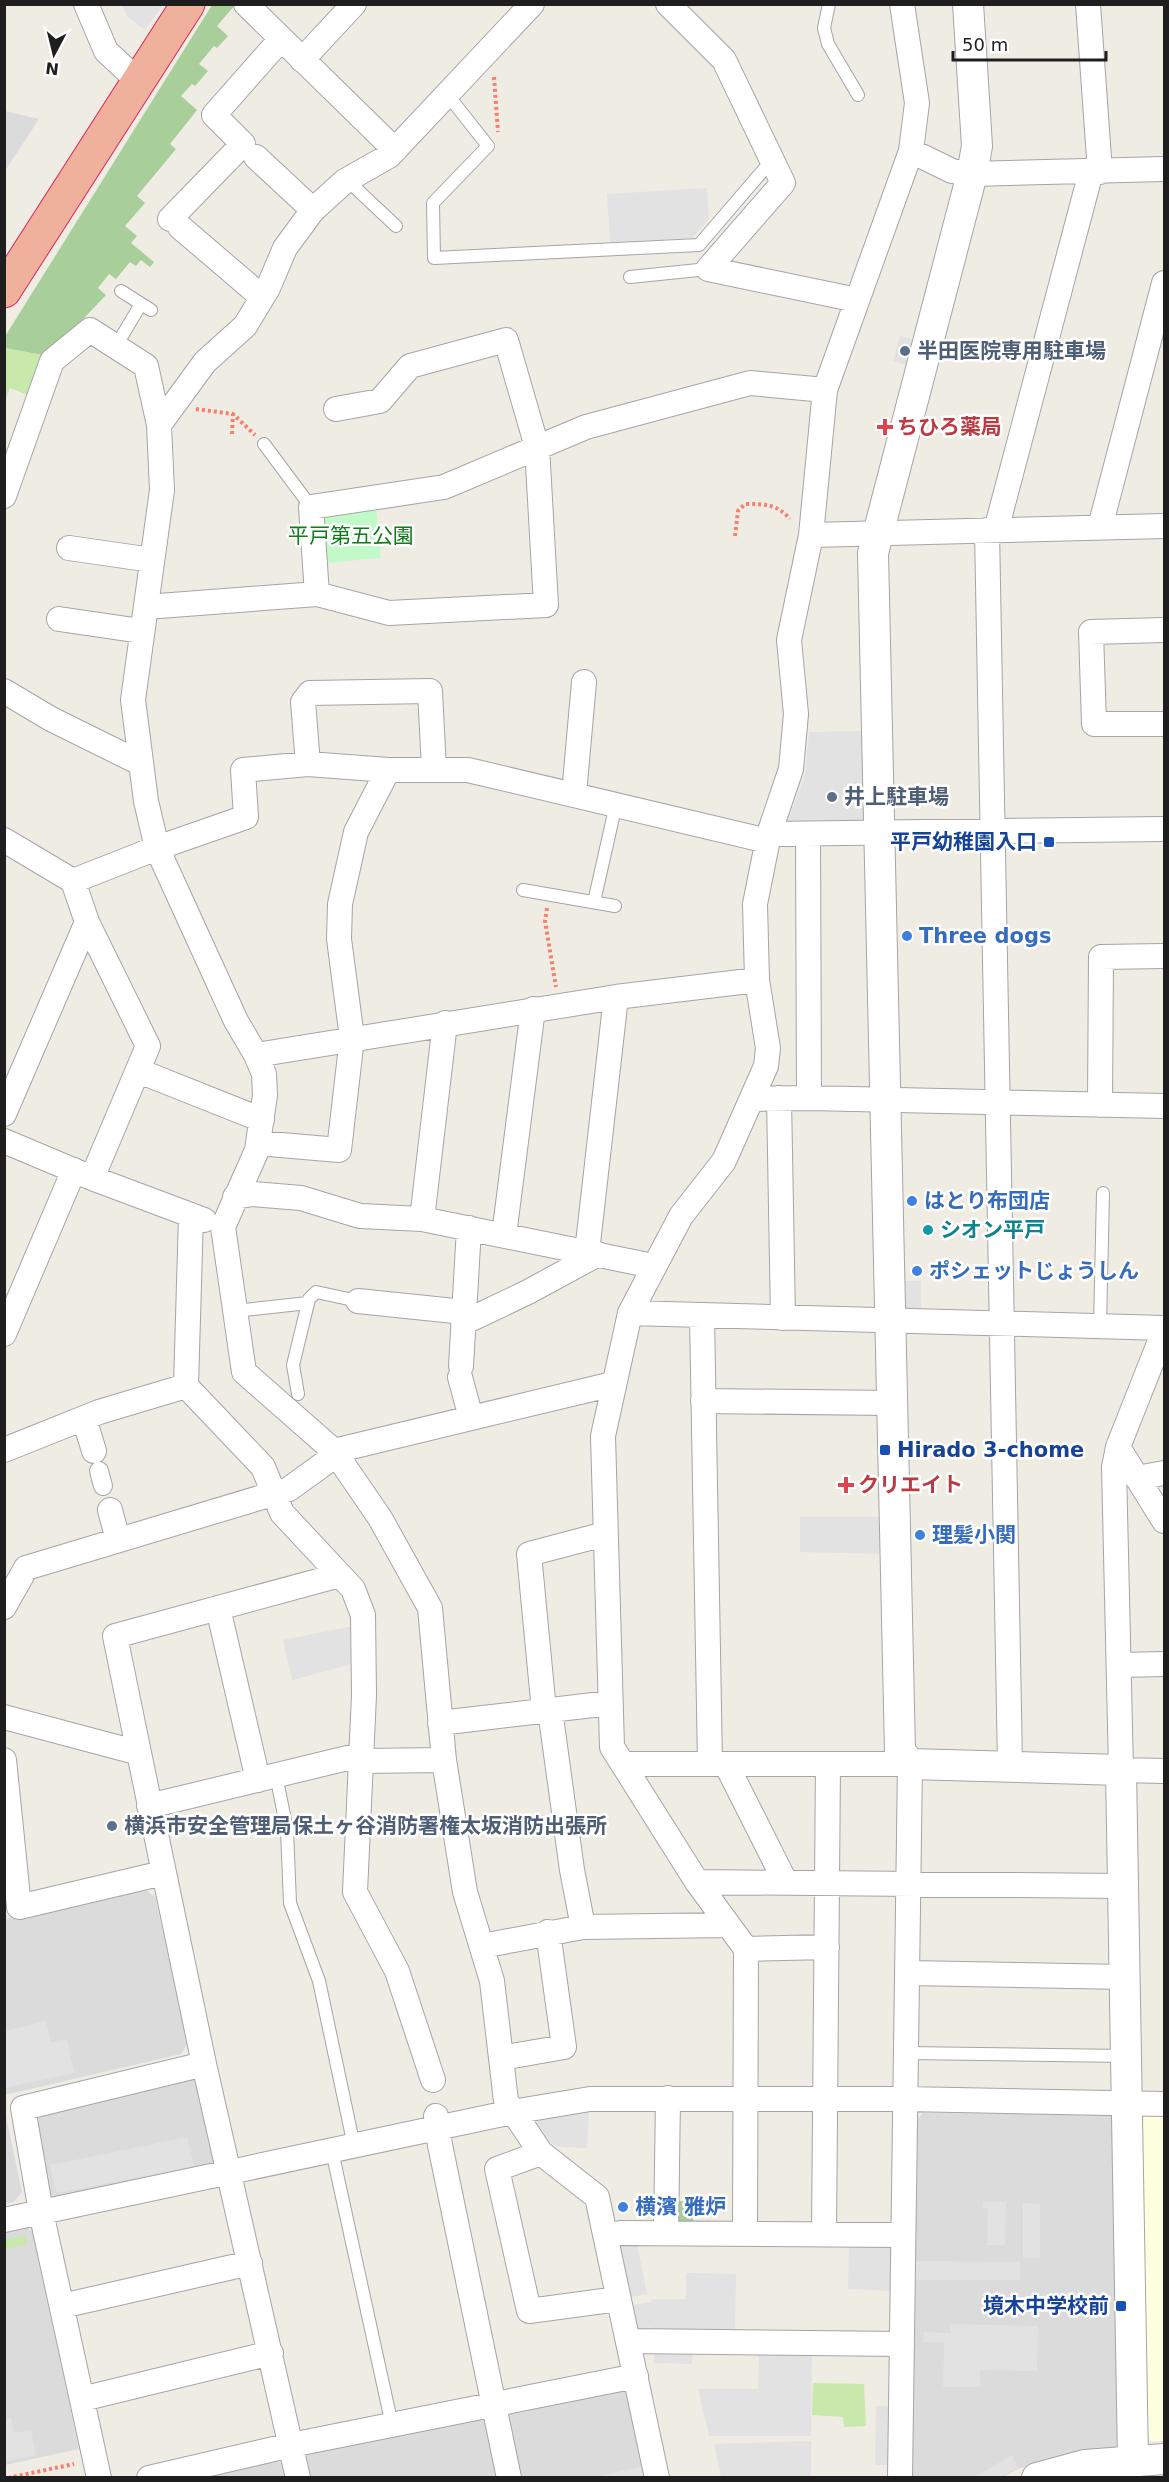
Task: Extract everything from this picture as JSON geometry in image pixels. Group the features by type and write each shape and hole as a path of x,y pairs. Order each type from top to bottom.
{"highway":[{"path":"4,291 137,80 188,4"}],"street":[{"path":"86,4 106,51 137,80"},
{"path":"246,4 395,150"},
{"path":"302,60 354,4"},
{"path":"668,4 724,60 783,183 708,269 857,300"},
{"path":"745,2233 746,1949 697,1882 612,1747 603,1436 630,1313 681,1215 724,1161 766,1066 768,1048 757,980 755,904 769,838 791,769 796,714 789,640 811,532 825,390 911,151 917,103 902,4"},
{"path":"900,2478 909,1974 910,1764 900,1751 873,553 972,174 977,146 968,4"},
{"path":"1010,1766 994,831 992,530 1095,172 1088,4"},
{"path":"159,425 181,405 205,362 245,326 262,297 285,248 313,210 346,180 395,150 492,47 521,8"},
{"path":"262,297 175,223 243,144 214,115 281,39"},
{"path":"911,151 952,171 972,174 1164,169"},
{"path":"256,157 313,210"},
{"path":"1100,527 1164,283"},
{"path":"4,496 52,361 90,330 146,366 159,425 162,490 133,700 140,764 157,848 236,1021 256,1054 264,1074 265,1095 260,1132 223,1227 244,1372 305,1420 335,1453 380,1518 430,1608 444,1760 465,1892 492,1981 506,2101 541,2153 597,2197 613,2233 618,2299 630,2341 657,2478"},
{"path":"146,607 317,594 389,613 546,605 537,447 506,340 410,366 380,401 336,409"},
{"path":"317,594 311,507 444,487 586,427 750,383 825,390"},
{"path":"811,532 878,533 1164,526"},
{"path":"69,548 152,560"},
{"path":"58,619 141,631"},
{"path":"1164,630 1091,632 1094,724 1164,724"},
{"path":"574,794 584,682"},
{"path":"4,691 140,764"},
{"path":"308,764 303,702 310,693 430,691 434,769"},
{"path":"73,881 157,848 246,817 243,770 308,764 388,770 468,770 769,838 808,834 1164,829"},
{"path":"139,1071 260,1132 339,1150 352,1038 339,939 340,904 356,832 388,770"},
{"path":"808,834 809,1098"},
{"path":"4,1334 83,1174 139,1071 148,1046 87,922 73,881 6,845"},
{"path":"4,1114 87,922"},
{"path":"1100,1105 1101,957 1164,956"},
{"path":"256,1054 533,1009 757,980"},
{"path":"592,1253 616,997"},
{"path":"504,1235 533,1009"},
{"path":"422,1220 445,1023"},
{"path":"779,1098 783,1318"},
{"path":"752,1099 809,1098 1164,1106"},
{"path":"4,1141 83,1174 223,1227"},
{"path":"235,1197 252,1194 301,1198 360,1216 422,1220 469,1228 653,1266"},
{"path":"191,1215 186,1386 263,1467 282,1513 353,1589 363,1615 365,1654 355,1892 397,1971 432,2080"},
{"path":"469,1228 461,1371 471,1418"},
{"path":"358,1301 463,1318 592,1253"},
{"path":"630,1313 890,1322 1100,1326 1164,1330 1118,1447 1114,1467 1134,2469"},
{"path":"702,1315 703,1401 718,1764 785,1881"},
{"path":"4,1607 26,1568 289,1489 335,1453 613,1384"},
{"path":"4,1450 84,1418 186,1386"},
{"path":"703,1401 892,1403"},
{"path":"84,1418 118,1540"},
{"path":"1118,1447 1164,1521"},
{"path":"1137,1478 1164,1473"},
{"path":"583,1927 547,1711 529,1554 605,1534"},
{"path":"297,2478 271,2353 204,2064 115,1636 340,1575"},
{"path":"219,1608 267,1777"},
{"path":"1119,1665 1164,1664"},
{"path":"440,1723 610,1703"},
{"path":"4,1717 139,1753"},
{"path":"149,1806 267,1777 360,1758 444,1760"},
{"path":"4,1760 19,1907 163,1873"},
{"path":"623,1764 910,1764 1164,1771"},
{"path":"824,2233 828,1764"},
{"path":"697,1882 785,1881 1124,1886"},
{"path":"482,1946 583,1927 728,1924"},
{"path":"501,2058 564,2047 548,1932"},
{"path":"746,1949 827,1947"},
{"path":"909,1974 1125,1977"},
{"path":"97,2469 41,2212 23,2108 204,2064"},
{"path":"666,2233 668,2098"},
{"path":"4,2220 343,2148 437,2122 590,2099 905,2099 1164,2104"},
{"path":"437,2122 509,2478"},
{"path":"541,2153 497,2169 530,2312 618,2299"},
{"path":"613,2233 903,2235"},
{"path":"62,2306 250,2263"},
{"path":"630,2341 902,2344"},
{"path":"82,2399 271,2353"},
{"path":"149,2478 291,2445 636,2376"},
{"path":"1038,2477 1085,2465 1134,2469 1164,2459"}],"lane":[{"path":"829,4 824,28 828,44 858,95"},
{"path":"447,94 488,146 434,203 434,258 699,245 772,160"},
{"path":"346,180 396,225"},
{"path":"630,277 708,269"},
{"path":"116,346 146,307 121,291"},
{"path":"264,444 311,507"},
{"path":"594,902 616,804"},
{"path":"523,890 615,906"},
{"path":"1100,1326 1104,1193"},
{"path":"298,1394 293,1365 308,1303 316,1292 358,1301"},
{"path":"244,1310 308,1303"},
{"path":"267,1777 287,1830 290,1903 319,1981 343,2148 392,2425"},
{"path":"907,2053 1127,2056"}],"path":[{"path":"492,47 498,136"},
{"path":"181,405 233,414 264,444"},
{"path":"232,434 233,414"},
{"path":"735,536 738,511 745,504 771,504 782,510 795,525 811,532"},
{"path":"549,894 545,921 557,1006"},
{"path":"8,2478 97,2469"}],"shaded area":[{"path":"122,5 163,5 145,30 127,16"},
{"path":"4,111 39,119 5,171"},
{"path":"707,188 709,219 692,238 610,242 607,194"},
{"name":"半田医院専用駐車場","path":"900,336 917,340 910,366 893,361"},
{"name":"井上駐車場","path":"865,731 867,819 861,824 787,824 805,775 809,732"},
{"path":"902,1281 921,1281 921,1312 908,1312 902,1308"},
{"path":"800,1517 884,1517 885,1554 800,1552"},
{"path":"358,1625 360,1662 292,1680 283,1640"},
{"path":"146,1890 155,1897 188,2043 181,2054 5,2095 4,1919"},
{"path":"46,2021 51,2042 67,2039 74,2073 5,2088 5,2031"},
{"path":"200,2076 219,2164 56,2198 49,2193 34,2126 43,2112"},
{"path":"4,2107 22,2192 14,2202 5,2204"},
{"path":"589,2110 587,2148 557,2147 532,2127 538,2117"},
{"path":"923,2113 1113,2115 1118,2449 1020,2468 1003,2477 911,2478 916,2120"},
{"path":"1148,2115 1164,2115 1164,2441 1151,2441 1146,2435 1141,2119"},
{"path":"187,2137 194,2166 56,2192 50,2165"},
{"path":"983,2202 1006,2202 1005,2245 987,2245 988,2208 983,2208"},
{"path":"1023,2203 1040,2204 1040,2258 1023,2258"},
{"path":"28,2228 32,2231 79,2449 5,2465 4,2233"},
{"path":"636,2239 647,2294 631,2297 619,2243"},
{"path":"849,2241 891,2243 896,2291 848,2289"},
{"path":"916,2261 1020,2262 1020,2280 916,2280"},
{"path":"686,2273 736,2274 735,2336 651,2335 651,2327 640,2330 637,2328 633,2305 651,2302 652,2299 686,2299"},
{"path":"951,2324 1038,2326 1037,2371 980,2370 980,2387 943,2387 944,2342 923,2342 924,2332 950,2333"},
{"path":"654,2348 693,2349 692,2364 654,2363"},
{"path":"753,2350 812,2352 811,2436 709,2436 698,2389 758,2389 759,2357"},
{"path":"625,2385 650,2477 518,2477 505,2420 511,2408"},
{"path":"876,2406 894,2406 893,2465 875,2465"},
{"path":"479,2415 490,2421 502,2477 305,2477 302,2464 307,2452"},
{"path":"11,2418 14,2433 31,2430 36,2455 5,2461 5,2419"},
{"path":"811,2441 811,2477 721,2477 714,2444"},
{"path":"1012,2455 1018,2468 1000,2477 974,2477"},
{"path":"278,2461 286,2466 288,2478 199,2478"},
{"path":"644,2466 647,2478 591,2478"}],"green space":[{"path":"212,5 235,5 217,26 228,36 217,48 214,46 199,64 208,71 195,86 192,84 181,96 197,110 170,144 176,149 137,196 145,203 125,226 137,236 131,243 154,262 150,267 141,260 136,266 130,262 116,279 109,274 98,288 106,295 48,356 5,348 4,338"},
{"path":"4,348 48,356 32,397 10,388 5,401"},
{"name":"平戸第五公園","path":"376,509 381,558 325,563 320,521 327,513"},
{"path":"676,2201 693,2201 693,2223 681,2225 676,2221"},
{"path":"25,2235 27,2244 5,2249 5,2240"},
{"path":"813,2383 864,2384 866,2426 844,2427 843,2417 812,2415"}],"place":[{"name":"半田医院専用駐車場","path":"905,351"},
{"name":"ちひろ薬局","path":"885,427"},
{"name":"井上駐車場","path":"832,797"},
{"name":"平戸幼稚園入口","path":"1049,842"},
{"name":"Three dogs","path":"907,936"},
{"name":"はとり布団店","path":"912,1201"},
{"name":"シオン平戸","path":"928,1230"},
{"name":"ポシェットじょうしん","path":"917,1271"},
{"name":"Hirado 3-chome","path":"885,1450"},
{"name":"クリエイト","path":"846,1485"},
{"name":"理髪小関","path":"920,1535"},
{"name":"横浜市安全管理局保土ヶ谷消防署権太坂消防出張所","path":"112,1826"},
{"name":"横濱 雅炉","path":"623,2207"},
{"name":"境木中学校前","path":"1121,2306"}]}
